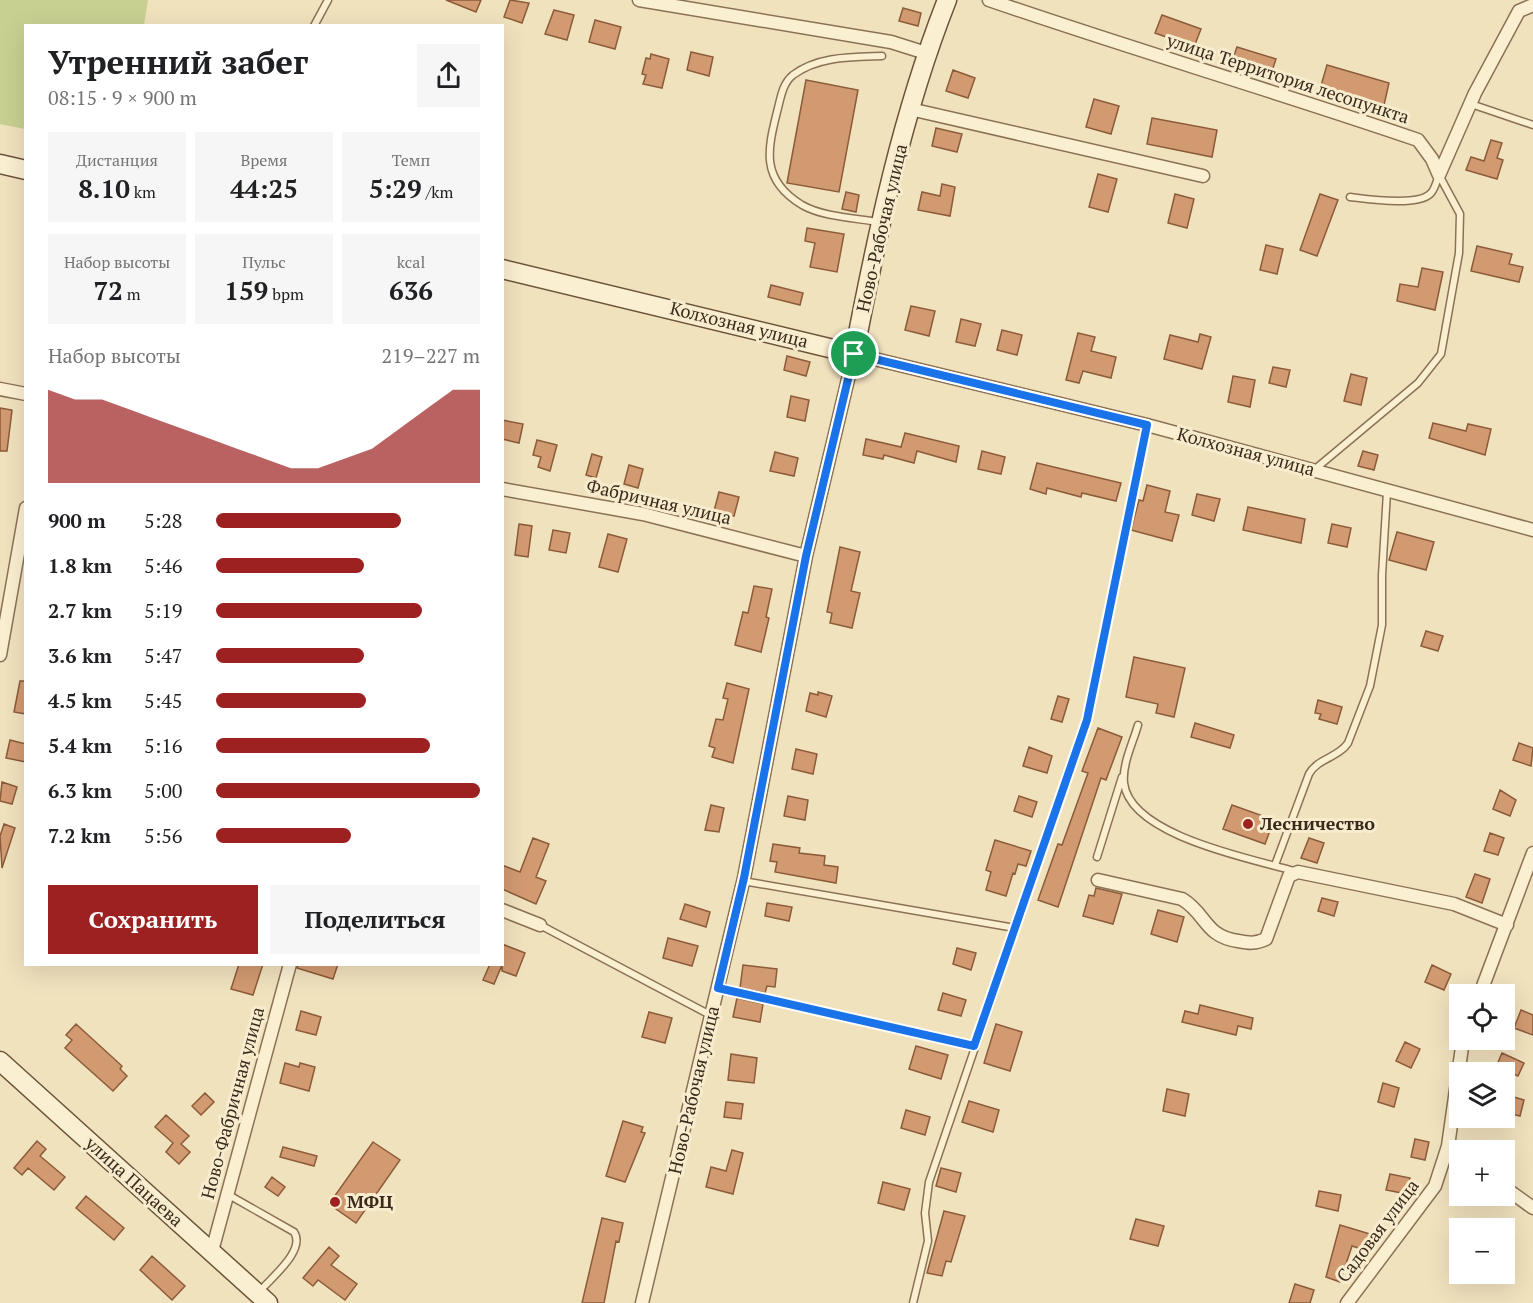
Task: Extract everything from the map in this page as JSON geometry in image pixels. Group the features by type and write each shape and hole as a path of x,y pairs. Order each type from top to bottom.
{"street":[{"path":"639,0 891,42 926,53"},
{"name":"Ново-Рабочая улица","path":"642,1303 743,881 806,556 854,354 879,222 926,53 947,0"},
{"name":"улица Территория лесопункта","path":"989,0 1111,42 1264,87 1418,140 1432,159 1439,175"},
{"path":"1439,175 1470,103 1519,12 1533,5"},
{"path":"910,109 1203,176"},
{"path":"0,164 24,170"},
{"name":"Колхозная улица","path":"504,268 1147,425 1533,530"},
{"path":"0,389 24,394"},
{"name":"Фабричная улица","path":"504,489 644,514 806,556"},
{"path":"0,655 24,519"},
{"path":"1484,984 1533,853"},
{"path":"1098,880 1182,899 1190,904 1211,931 1222,939 1256,944 1266,939 1289,876 1298,872 1454,904 1507,925"},
{"path":"504,911 540,926"},
{"name":"Ново-Фабричная улица","path":"212,1251 289,966"},
{"name":"Садовая улица","path":"1347,1303 1435,1185 1448,1146 1462,1050"},
{"name":"улица Пацаева","path":"0,1061 263,1298"},
{"path":"1515,1195 1533,1208"}],"lane":[{"path":"316,24 328,0"},
{"path":"879,222 812,210 802,204 784,190 777,179 768,160 768,149 783,88 791,77 824,61 882,56"},
{"path":"1470,103 1533,125"},
{"path":"1350,197 1388,202 1425,197 1432,193 1439,175"},
{"path":"1314,470 1418,384 1441,354 1459,253 1460,214 1439,175"},
{"path":"914,1303 928,1241 925,1213 929,1182 1087,720 1147,425"},
{"path":"1275,865 1309,774 1314,766 1342,752 1348,744 1370,686 1382,625 1382,575 1387,492"},
{"path":"1097,857 1138,725"},
{"path":"1125,768 1124,784 1129,799 1146,816 1178,836 1201,845 1298,872"},
{"path":"743,881 1015,928"},
{"path":"540,926 712,1016"},
{"path":"718,988 974,1046"},
{"path":"227,1194 294,1232 297,1236 296,1248 263,1298"}],"green space":[{"path":"0,0 148,0 144,24 24,24 24,129 0,124"}],"building":[{"path":"446,0 481,0 476,12"},
{"path":"510,0 529,3 522,23 504,17"},
{"path":"903,8 921,13 918,26 899,21"},
{"path":"554,10 574,15 567,40 545,34"},
{"path":"1162,15 1201,29 1194,47 1155,33"},
{"path":"595,20 621,27 615,49 589,42"},
{"path":"1237,47 1276,59 1271,74 1232,61"},
{"path":"691,52 713,57 709,76 687,70"},
{"path":"651,54 669,59 662,88 643,84 646,75 642,74 646,58 650,59"},
{"path":"1327,65 1389,83 1382,114 1370,112 1372,105 1320,89"},
{"path":"953,70 975,78 968,98 946,91"},
{"path":"806,80 858,90 839,192 787,183"},
{"path":"1094,99 1119,106 1111,134 1086,127"},
{"path":"1152,118 1217,130 1212,157 1147,144"},
{"path":"936,128 962,134 957,152 932,146"},
{"path":"1491,140 1502,143 1497,158 1503,160 1497,179 1466,170 1471,157 1484,161"},
{"path":"1098,174 1117,179 1108,212 1089,207"},
{"path":"942,184 955,187 950,216 918,210 922,192 940,196"},
{"path":"846,192 859,195 856,212 842,209"},
{"path":"1175,194 1194,199 1187,228 1168,223"},
{"path":"1320,194 1338,200 1317,256 1300,250"},
{"path":"807,228 844,234 837,272 810,267 815,243 805,241"},
{"path":"1266,245 1283,249 1277,274 1260,270"},
{"path":"1477,246 1512,254 1509,264 1523,267 1519,282 1471,271"},
{"path":"1422,268 1443,272 1435,310 1397,301 1400,284 1418,287"},
{"path":"771,285 803,293 800,305 768,297"},
{"path":"911,306 935,311 929,336 905,330"},
{"path":"961,319 981,324 975,346 956,342"},
{"path":"1002,330 1022,335 1017,355 997,350"},
{"path":"1078,333 1095,337 1091,351 1116,357 1111,378 1083,371 1079,383 1066,380"},
{"path":"1200,334 1211,337 1202,369 1164,359 1170,335 1198,342"},
{"path":"787,356 810,362 806,376 784,370"},
{"path":"1273,367 1290,370 1286,387 1269,383"},
{"path":"1351,374 1367,378 1361,405 1344,401"},
{"path":"1233,376 1255,380 1250,407 1228,402"},
{"path":"791,396 809,400 805,421 787,417"},
{"path":"0,408 12,410 7,451 0,451"},
{"path":"504,420 523,424 519,443 504,439"},
{"path":"1433,423 1466,431 1468,424 1491,429 1485,455 1429,438"},
{"path":"905,433 959,446 956,462 917,451 914,463 884,455 883,459 863,455 866,439 901,447"},
{"path":"537,440 557,445 550,471 538,467 541,457 533,455"},
{"path":"982,451 1005,457 1001,474 978,469"},
{"path":"1363,451 1378,455 1374,470 1358,466"},
{"path":"775,452 798,458 794,476 770,471"},
{"path":"592,454 602,457 596,478 586,475"},
{"path":"1037,463 1121,483 1116,501 1082,493 1081,497 1047,488 1046,494 1030,489"},
{"path":"629,465 643,469 638,488 624,484"},
{"path":"1147,485 1170,491 1165,512 1179,515 1172,541 1131,530 1139,500 1143,501"},
{"path":"719,492 739,497 734,516 714,511"},
{"path":"1197,494 1220,499 1214,521 1192,515"},
{"path":"1248,507 1305,519 1301,543 1243,530"},
{"path":"519,524 532,526 528,557 515,555"},
{"path":"1332,524 1351,528 1347,547 1328,543"},
{"path":"553,530 570,533 566,553 549,550"},
{"path":"1397,532 1434,542 1426,570 1389,560"},
{"path":"608,534 627,539 618,572 599,567"},
{"path":"840,547 860,552 851,591 860,593 852,628 830,623 832,613 827,612"},
{"path":"754,586 772,589 766,617 769,618 761,652 735,645 743,612 748,613"},
{"path":"1426,631 1443,636 1438,651 1421,646"},
{"path":"1134,657 1185,668 1174,717 1156,713 1158,704 1126,697"},
{"path":"20,681 24,681 24,714 14,712"},
{"path":"727,683 749,689 733,763 712,757 715,748 709,746 716,719 723,720 728,699 723,698"},
{"path":"818,692 832,696 826,717 806,711 810,693 818,695"},
{"path":"1058,696 1069,699 1062,722 1051,719"},
{"path":"1318,700 1342,707 1337,724 1319,719 1321,714 1315,713"},
{"path":"1195,723 1234,735 1230,748 1191,737"},
{"path":"1098,728 1122,737 1106,780 1101,778 1058,907 1038,900 1058,844 1062,845 1088,773 1082,771"},
{"path":"10,740 24,744 24,762 6,758"},
{"path":"1519,743 1533,748 1531,766 1513,760"},
{"path":"1029,747 1052,756 1047,773 1023,766"},
{"path":"796,749 817,754 813,774 792,769"},
{"path":"2,782 17,787 12,804 0,801"},
{"path":"1500,790 1516,800 1510,816 1493,809"},
{"path":"788,796 808,800 805,820 784,816"},
{"path":"1019,796 1037,802 1032,817 1014,811"},
{"path":"711,805 724,808 719,832 705,830"},
{"name":"Лесничество","path":"1232,805 1274,820 1265,844 1223,829"},
{"path":"4,824 15,828 2,868 0,836"},
{"path":"1490,833 1504,838 1498,855 1484,851"},
{"path":"533,838 549,844 536,877 546,881 536,904 504,890 504,866 520,872"},
{"path":"1309,838 1324,843 1317,863 1301,858"},
{"path":"995,840 1031,851 1026,866 1018,864 1015,874 1013,873 1006,896 986,890 991,872 986,870"},
{"path":"773,844 800,848 799,853 825,856 824,865 838,867 836,883 775,872 777,862 770,861"},
{"path":"1475,874 1490,879 1482,903 1466,897"},
{"path":"1096,888 1122,894 1113,924 1083,916 1089,895 1094,896"},
{"path":"1322,898 1338,902 1334,916 1318,911"},
{"path":"767,903 792,907 789,921 765,916"},
{"path":"685,904 710,912 706,927 680,919"},
{"path":"1158,910 1184,917 1177,942 1151,934"},
{"path":"668,938 698,946 692,966 663,958"},
{"path":"504,945 525,953 516,976 502,971"},
{"path":"957,948 976,953 971,970 953,964"},
{"path":"743,965 777,969 775,987 767,986 765,993 740,988"},
{"path":"1432,965 1451,974 1444,990 1425,982"},
{"path":"238,966 262,966 253,995 231,989"},
{"path":"298,966 337,966 333,979 297,968"},
{"path":"489,966 502,966 494,984 483,980"},
{"path":"943,993 966,1000 961,1016 938,1010"},
{"path":"737,998 763,1004 760,1022 733,1017"},
{"path":"1200,1005 1253,1018 1251,1029 1238,1026 1236,1035 1182,1022 1185,1011 1198,1014"},
{"path":"1521,1010 1533,1015 1533,1035 1515,1028"},
{"path":"301,1011 321,1017 316,1035 296,1030"},
{"path":"649,1012 672,1018 665,1043 642,1037"},
{"path":"76,1024 122,1066 120,1069 127,1076 113,1091 65,1048 72,1040 66,1035"},
{"path":"996,1024 1022,1032 1010,1071 984,1063"},
{"path":"1405,1042 1420,1049 1411,1068 1396,1061"},
{"path":"916,1046 948,1055 941,1079 909,1069"},
{"path":"1502,1053 1524,1063 1518,1076 1515,1075 1515,1062 1498,1062"},
{"path":"731,1054 757,1058 754,1083 728,1080"},
{"path":"285,1063 299,1067 300,1063 315,1067 309,1091 280,1083"},
{"path":"1383,1083 1399,1088 1394,1107 1378,1102"},
{"path":"1167,1089 1189,1094 1185,1116 1163,1111"},
{"path":"205,1093 214,1102 201,1115 192,1106"},
{"path":"1515,1097 1524,1100 1520,1116 1515,1115"},
{"path":"969,1101 999,1110 993,1132 962,1122"},
{"path":"726,1102 743,1104 741,1119 724,1117"},
{"path":"906,1110 930,1117 925,1135 901,1128"},
{"path":"166,1115 189,1136 181,1144 190,1152 179,1164 166,1152 173,1143 155,1127"},
{"path":"623,1121 643,1127 641,1132 645,1133 625,1182 606,1176"},
{"path":"1415,1139 1429,1142 1425,1160 1411,1157"},
{"path":"37,1141 46,1149 40,1156 65,1177 54,1190 28,1168 22,1175 14,1168"},
{"path":"373,1142 400,1160 356,1223 329,1204"},
{"path":"283,1147 317,1156 314,1166 280,1157"},
{"path":"732,1150 743,1153 733,1194 706,1187 711,1167 726,1171"},
{"path":"941,1168 961,1173 956,1192 936,1186"},
{"path":"1390,1174 1410,1178 1407,1194 1386,1190"},
{"path":"272,1177 285,1187 278,1196 265,1187"},
{"path":"883,1182 910,1189 904,1210 878,1203"},
{"path":"1319,1191 1341,1195 1338,1211 1316,1206"},
{"path":"86,1196 124,1228 114,1240 76,1208"},
{"path":"944,1211 965,1216 951,1262 946,1261 942,1276 927,1273"},
{"path":"602,1218 623,1223 619,1242 616,1241 604,1303 582,1303"},
{"path":"1136,1219 1164,1226 1158,1246 1130,1239"},
{"path":"1340,1225 1370,1234 1365,1250 1352,1246 1340,1282 1326,1277"},
{"path":"329,1247 339,1256 331,1265 357,1284 345,1300 318,1280 313,1286 303,1278"},
{"path":"152,1256 185,1286 172,1300 140,1270"},
{"path":"1295,1284 1314,1290 1310,1303 1289,1303"}],"place":[{"name":"Лесничество","path":"1248,824"},
{"name":"МФЦ","path":"335,1202"}],"route":[{"path":"854,354 1147,425 1087,720 974,1046 718,988 744,878 806,556 854,354"}]}
